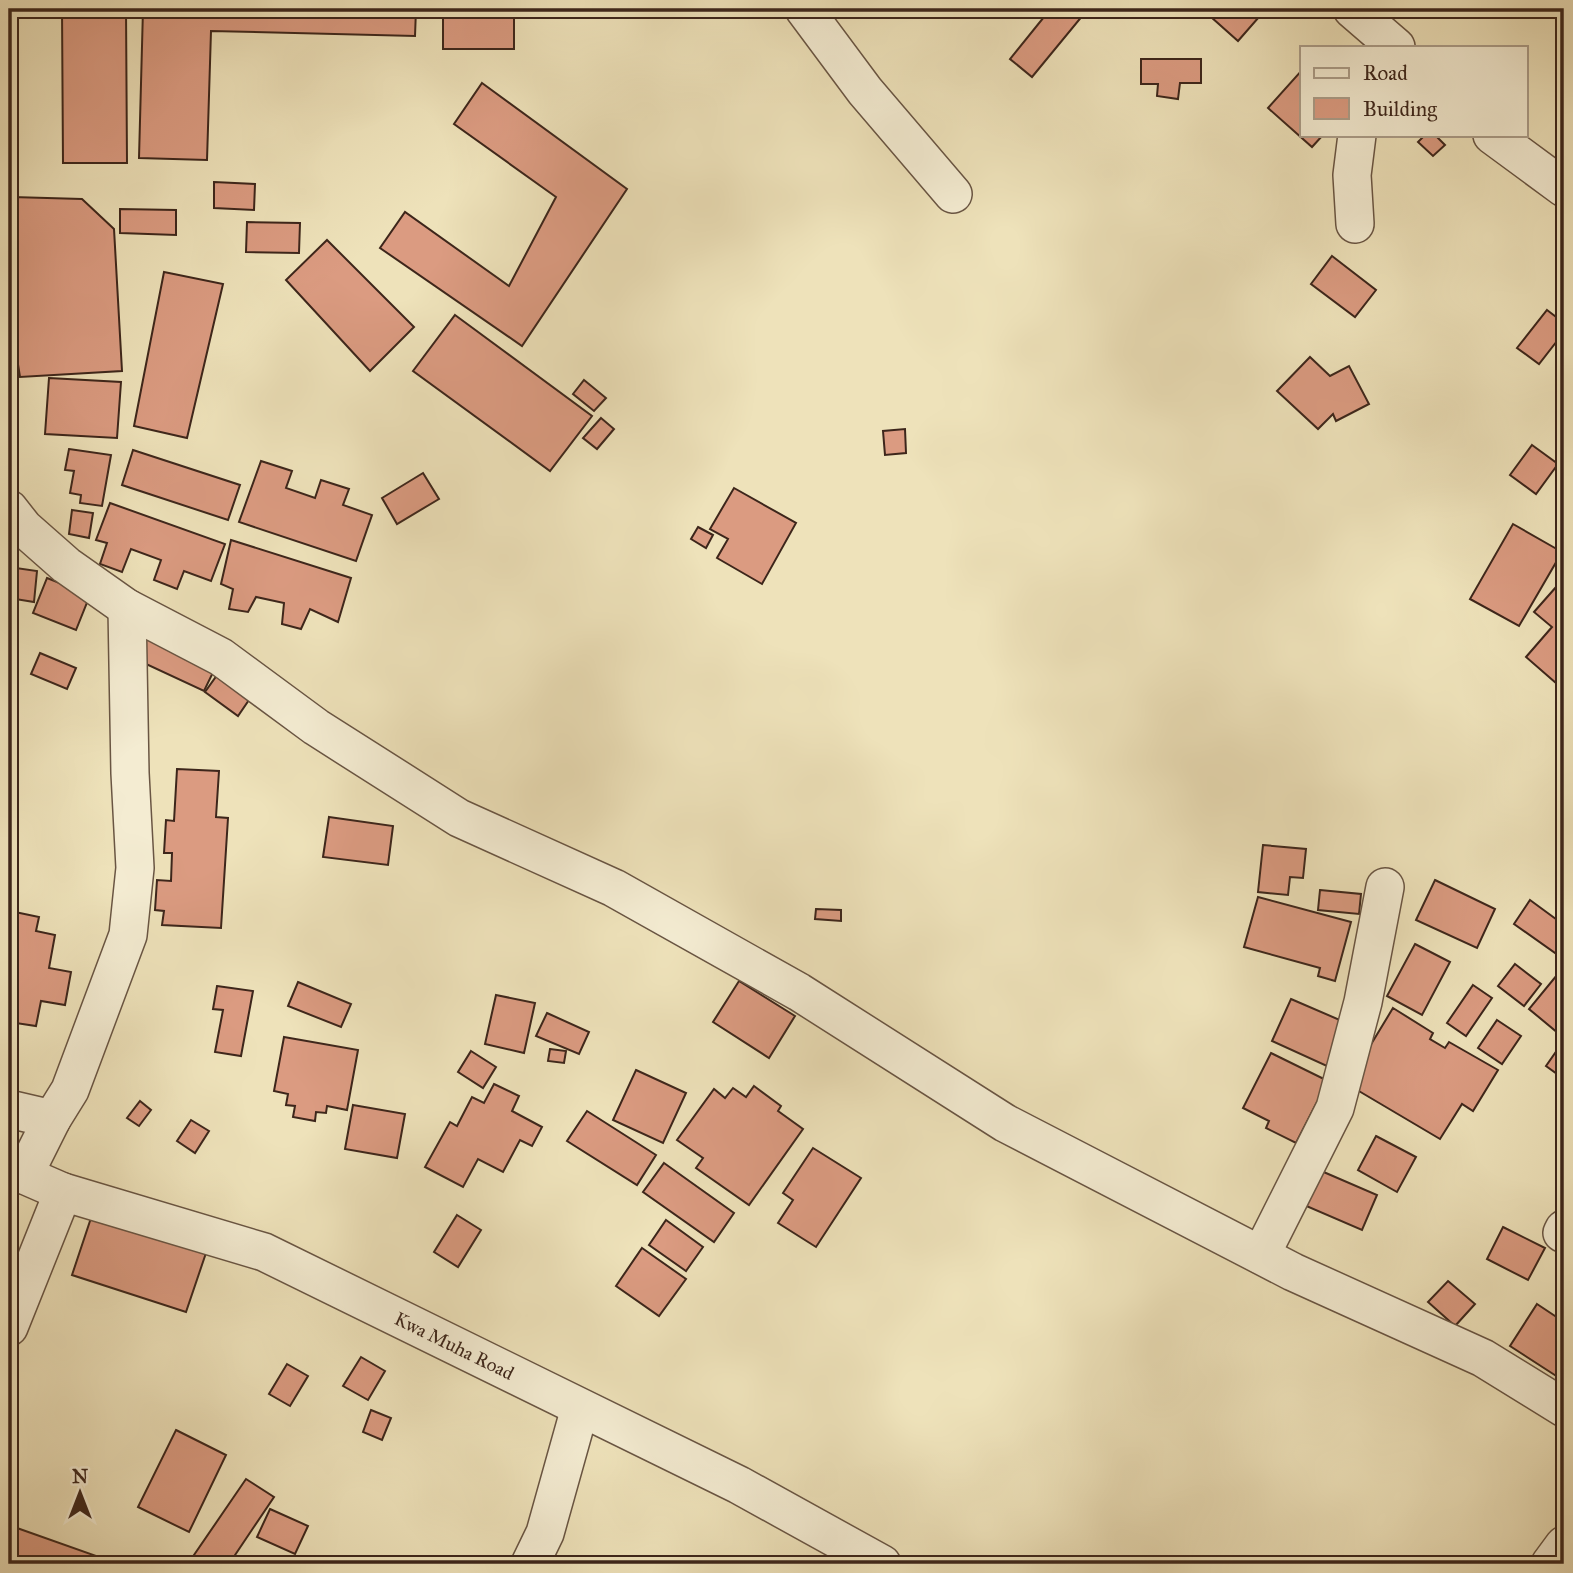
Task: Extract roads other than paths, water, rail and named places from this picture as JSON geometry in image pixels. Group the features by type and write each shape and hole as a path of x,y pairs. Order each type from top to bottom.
{"street":[{"path":"804,9 865,91 953,194"},
{"path":"1352,9 1395,46"},
{"path":"1354,224 1352,175 1357,136"},
{"path":"1493,136 1564,188"},
{"path":"9,509 24,528 66,565 127,608 221,657 316,727 459,818 614,888 799,992 1005,1123 1261,1255 1483,1358 1564,1408"},
{"path":"16,1173 70,1090 128,935 135,868 127,608"},
{"path":"1261,1255 1335,1108 1363,1002 1385,887"},
{"path":"9,1109 52,1119"},
{"name":"Kwa Muha Road","path":"16,1173 63,1192 264,1252 739,1485 882,1564"},
{"path":"9,1327 63,1192"},
{"path":"530,1564 545,1534 580,1408"},
{"path":"1550,1564 1564,1545"}]}
